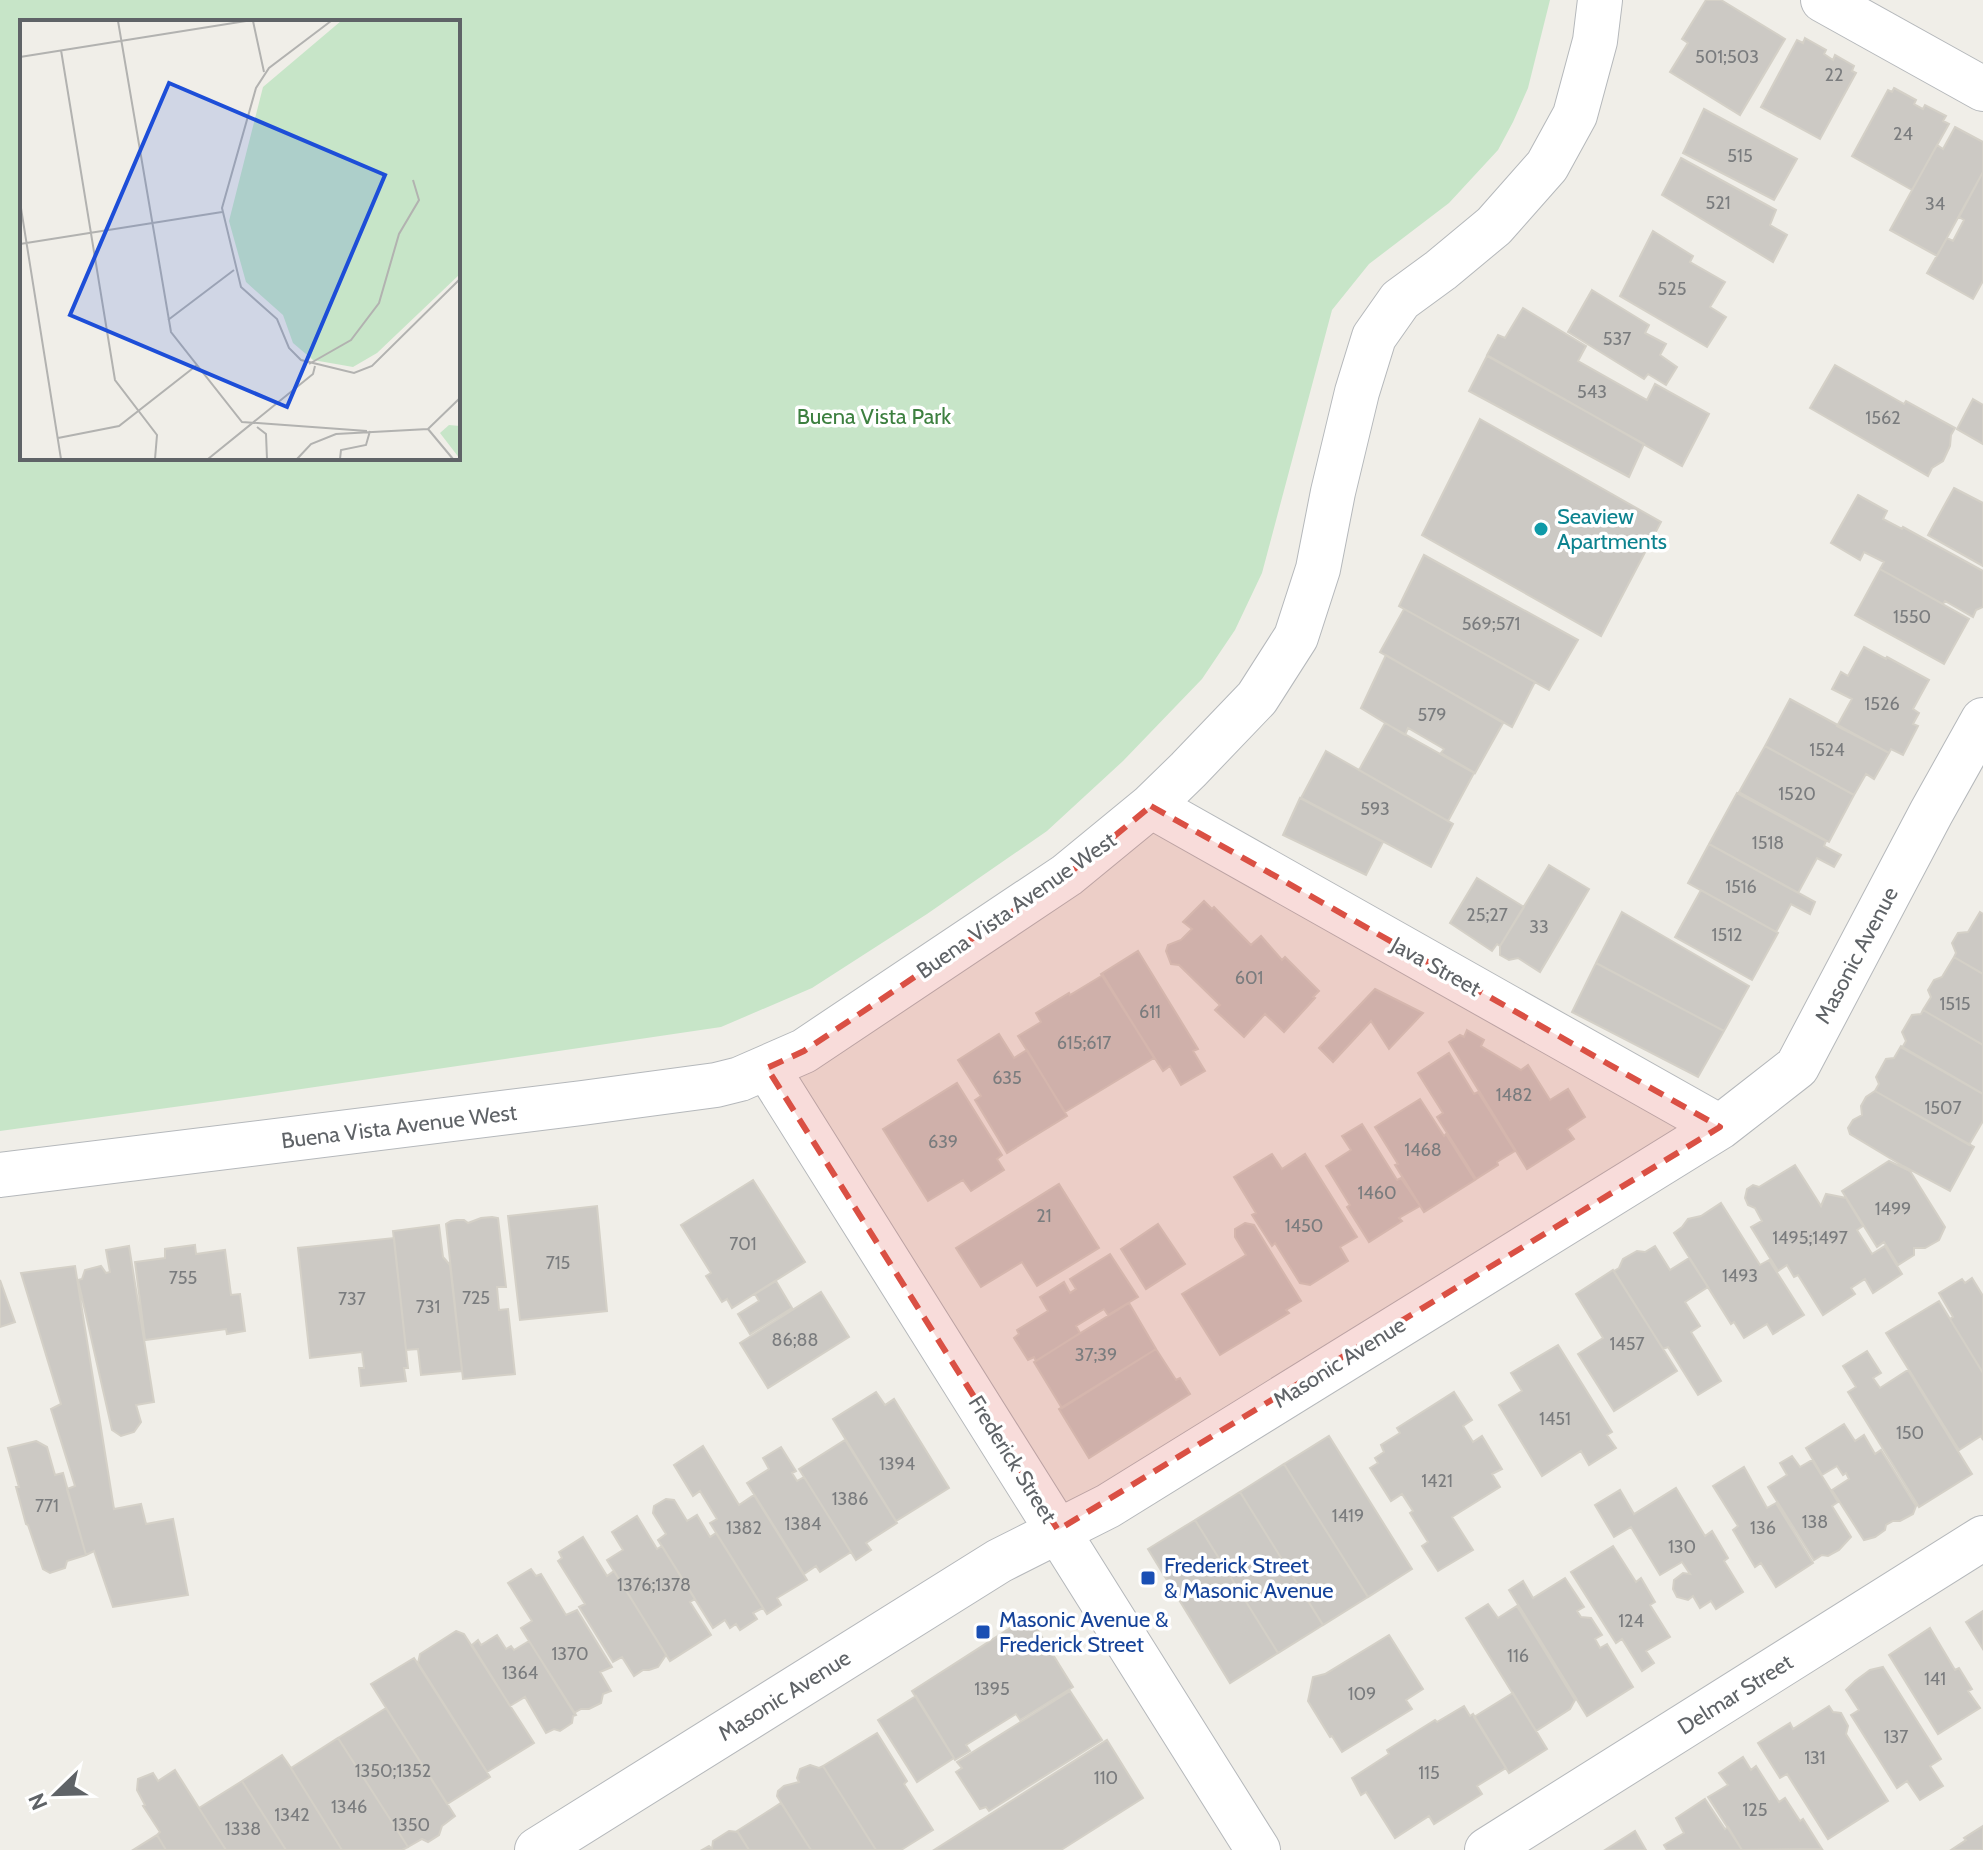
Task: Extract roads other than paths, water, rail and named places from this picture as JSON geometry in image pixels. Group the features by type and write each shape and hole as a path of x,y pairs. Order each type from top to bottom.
{"street":[{"name":"Buena Vista Avenue West","path":"0,1175 716,1085 740,1079 804,1051 1067,875 1151,806 1257,698 1296,637 1318,569 1357,392 1374,337 1400,300 1494,226 1547,166 1575,115 1595,41 1600,0"},
{"path":"1823,0 1983,89"},
{"name":"Masonic Avenue","path":"537,1850 999,1561 1108,1506 1720,1127 1797,1067 1968,784 1983,720"},
{"name":"Java Street","path":"1151,806 1720,1127"},
{"name":"Frederick Street","path":"767,1068 1258,1850"},
{"name":"Delmar Street","path":"1487,1850 1983,1538"}],"place":[{"name":"Seaview Apartments","path":"1541,529"},
{"name":"Frederick Street & Masonic Avenue","path":"1148,1578"},
{"name":"Masonic Avenue & Frederick Street","path":"983,1632"}],"park label":[{"name":"Buena Vista Park","path":"874,416"}]}
